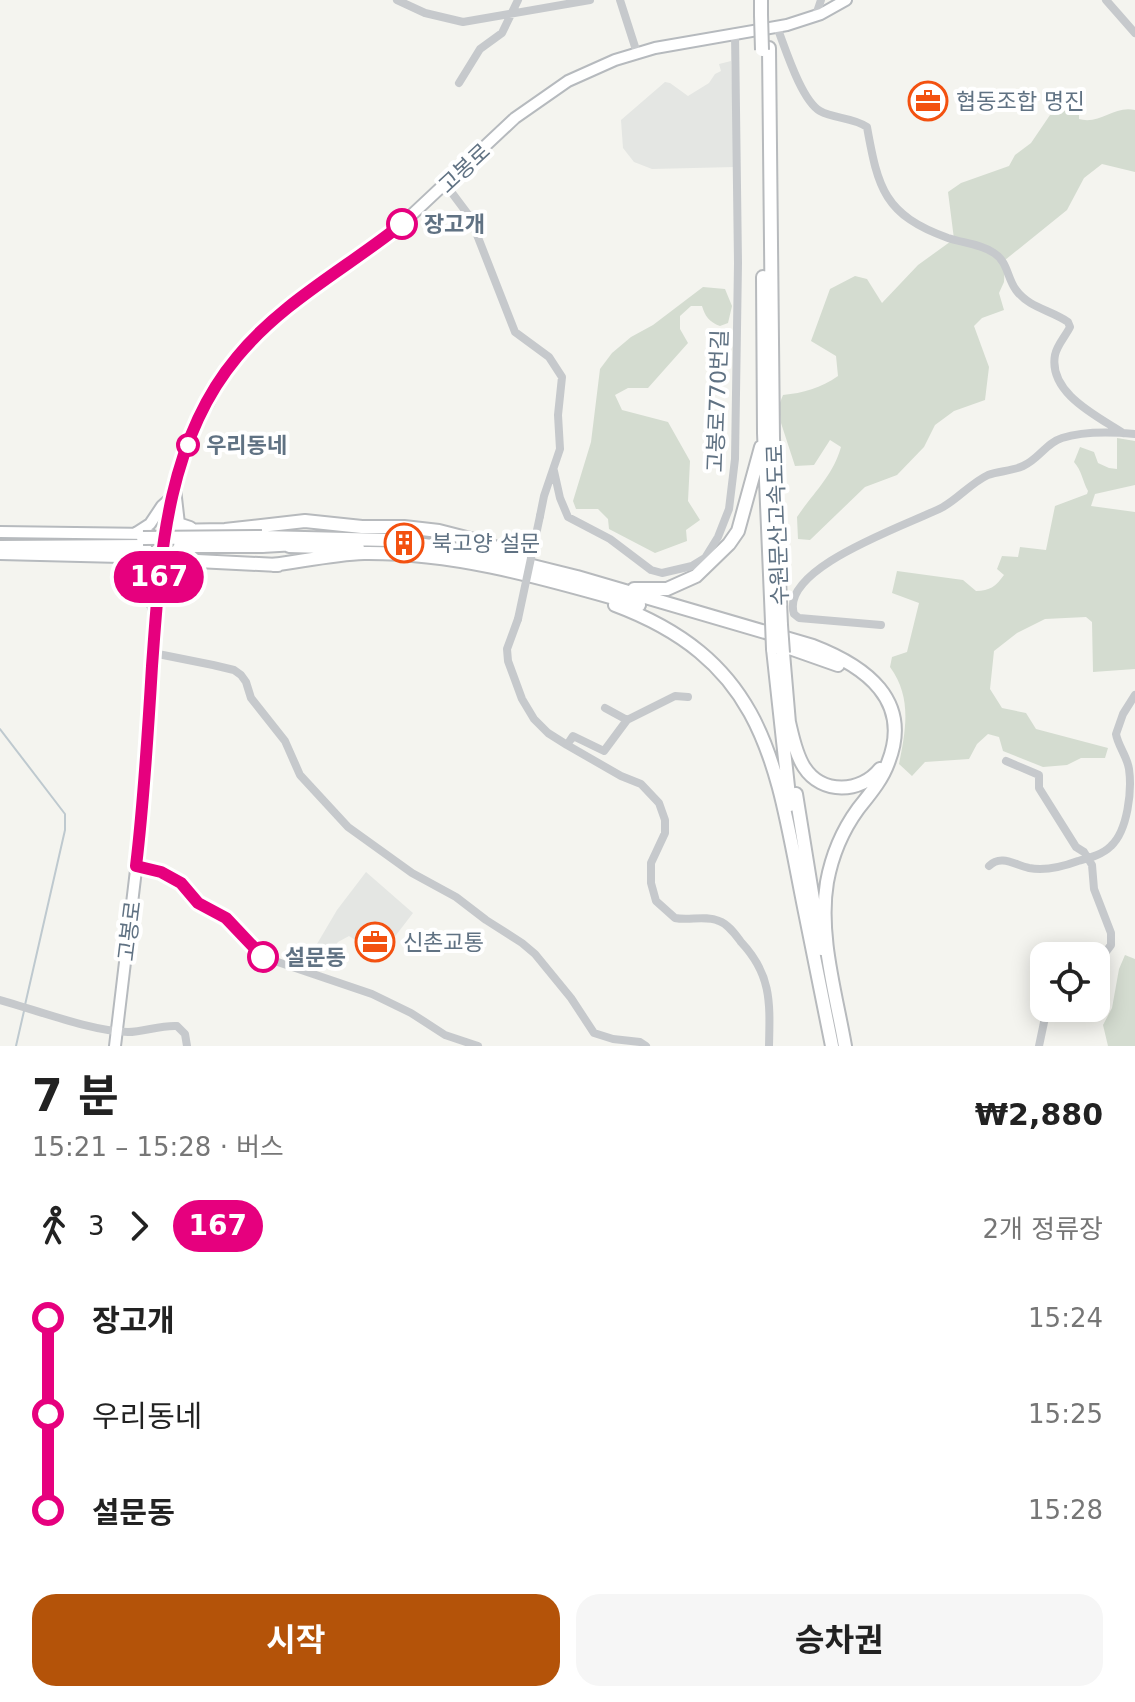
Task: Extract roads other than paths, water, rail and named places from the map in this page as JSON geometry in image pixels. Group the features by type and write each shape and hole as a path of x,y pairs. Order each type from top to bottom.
{"highway":[{"name":"수원문산고속도로","path":"761,0 765,14 766,49 776,623"},
{"name":"수원문산고속도로","path":"765,14 769,0"},
{"name":"수원문산고속도로","path":"766,49 764,433 785,768 805,912 832,1046"},
{"path":"162,553 171,558 197,561 273,565 370,560 504,569 577,577 621,588 667,589 696,576 738,531 764,433"},
{"path":"173,494 178,524 185,528 225,530"},
{"path":"166,531 225,530 305,521 439,531 491,544 518,556 541,573 635,612 689,641 737,690 760,731 775,772 805,912"},
{"path":"0,539 262,541 334,537 431,544 480,553 763,640 849,671 873,690 885,712 889,736 884,760 872,778 863,784 843,788 825,785 803,766 788,718"},
{"path":"0,547 141,539"},
{"path":"262,541 277,546 404,550 504,569"},
{"path":"277,546 338,543 421,548 481,560 504,569"},
{"path":"273,565 362,553 481,564"},
{"path":"155,608 163,596 167,575 175,564 197,561"},
{"path":"577,577 825,651 866,673 884,695 895,722 888,765 839,841 830,868 826,896 828,940 844,1046"},
{"name":"수원문산고속도로","path":"778,651 800,824 817,927 844,1046"}],"main road":[{"name":"고봉로","path":"115,1046 136,866 155,608 162,553 180,466 215,386 239,354 272,320 386,237 446,185 515,118 568,81 637,53 777,27 816,15 846,0"},
{"path":"141,539 173,494"},
{"path":"0,532 141,539 149,533 162,553 131,558 0,554"},
{"path":"131,558 143,567 146,589 155,608"}],"street":[{"path":"397,0 425,13 463,22 590,0"},
{"path":"459,83 480,49 502,33 518,0"},
{"path":"620,0 637,53"},
{"path":"816,15 821,0"},
{"path":"1106,0 1135,33"},
{"path":"777,27 811,104 824,113 867,127 874,168 895,209 945,237 994,254 1001,259 1016,291 1030,303 1068,322 1070,327 1055,353 1055,373 1061,387 1123,433"},
{"name":"고봉로770번길","path":"554,471 568,517 610,539 651,570 662,573 692,566 705,558 718,537 729,509 735,459 738,263 735,33"},
{"path":"446,185 470,217 515,332 549,357 562,377 558,415 560,449 544,496 518,619 507,649 511,672 534,719 548,733 621,776 641,784 656,798 666,827 651,863 651,883 656,901 675,918 720,921 752,955 762,970 767,986 769,1046"},
{"path":"881,625 799,618 794,614 792,600 796,590 809,576 855,547 946,506 989,475 1021,467 1055,441 1065,437 1135,434"},
{"path":"153,653 213,665 241,675 251,698 285,741 300,775 348,827 412,873 456,897 522,943 571,998 594,1033 640,1042 646,1046"},
{"path":"989,866 994,860 1001,859 1026,868 1052,868 1089,858 1111,847 1119,836 1124,819 1129,771 1116,734 1123,714 1135,695"},
{"path":"567,745 573,736 604,751 627,720 675,696 688,697"},
{"path":"605,708 627,720"},
{"path":"1006,761 1039,775 1039,788 1076,847 1089,858 1094,889 1111,933 1110,946"},
{"path":"1124,819 1135,823"},
{"path":"136,866 161,872 181,883 198,903 233,925 263,957 372,994 445,1035 478,1046"},
{"path":"0,1000 116,1031 177,1026 185,1034 187,1046"},
{"path":"1039,1046 1044,1022"}],"waterway":[{"path":"0,729 65,814 65,830 25,1005"},
{"path":"16,1046 24,1011"}],"place":[{"name":"협동조합 명진","path":"928,101"},
{"name":"장고개","path":"402,224"},
{"name":"우리동네","path":"188,445"},
{"name":"북고양 설문","path":"404,543"},
{"name":"신촌교통","path":"375,942"},
{"name":"설문동","path":"263,957"}]}
